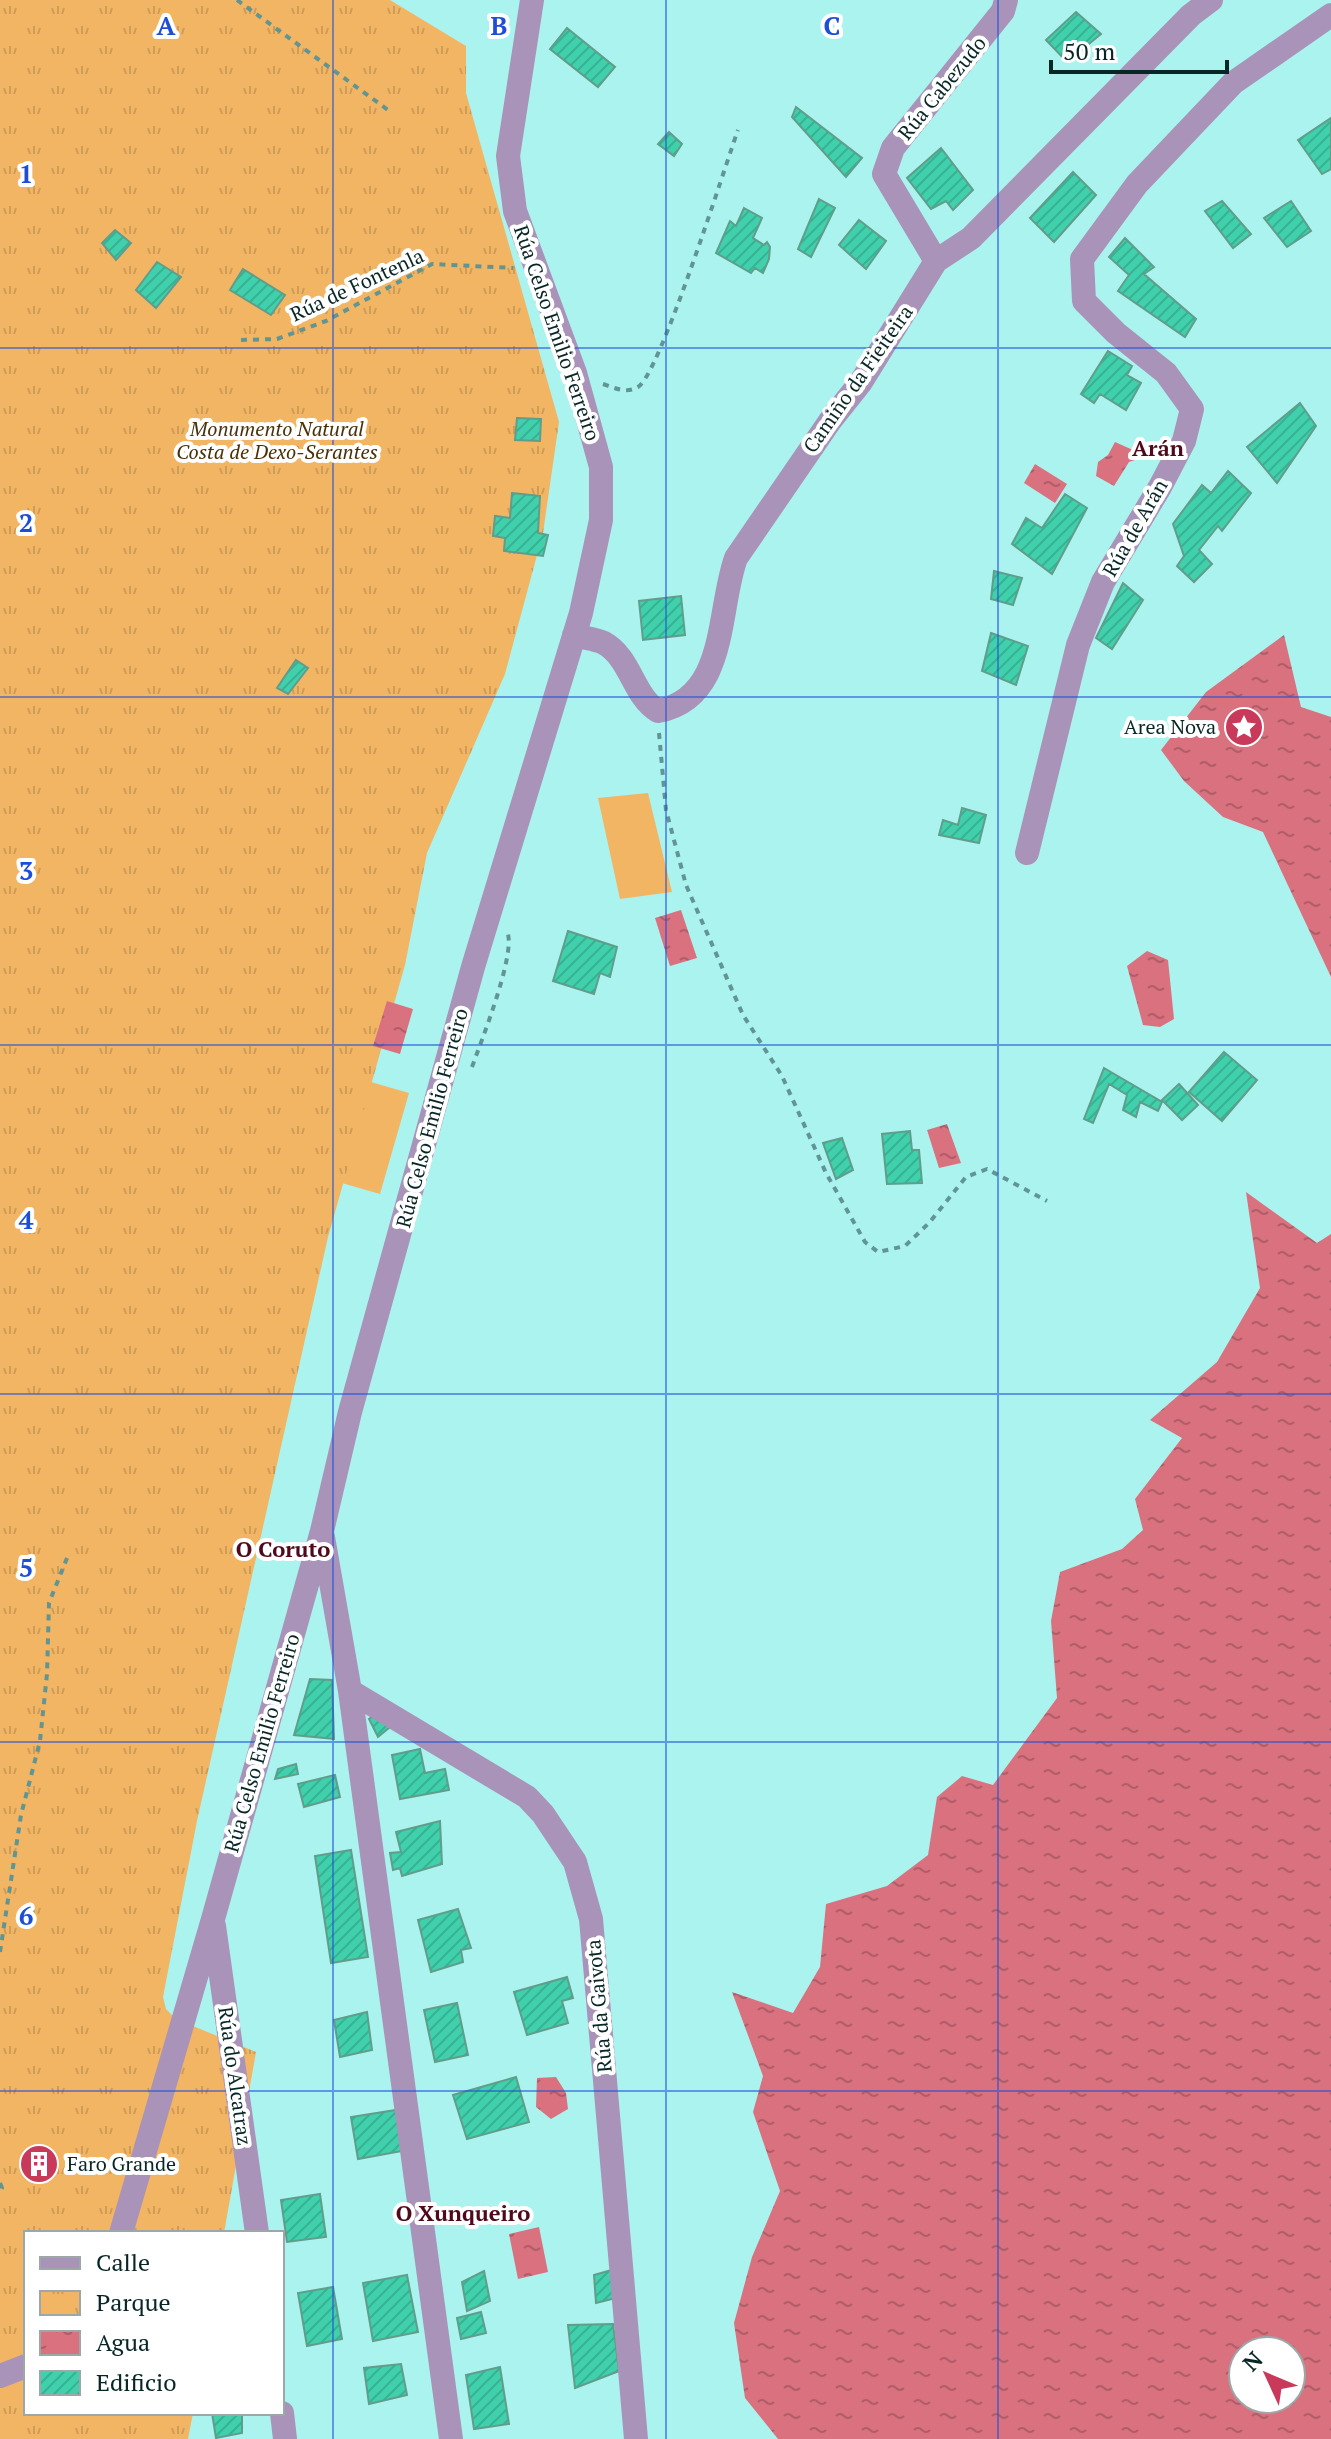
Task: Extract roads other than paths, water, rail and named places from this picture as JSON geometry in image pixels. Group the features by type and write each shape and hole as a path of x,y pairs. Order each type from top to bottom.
{"street":[{"name":"Rúa Celso Emilio Ferreiro","path":"122,2231 322,1531 350,1412 473,967 574,635 601,520 601,467 575,373 515,211 508,156 532,0"},
{"name":"Rúa Cabezudo","path":"936,261 884,174 893,148 1003,11 1006,0"},
{"name":"Camiño da Fieiteira","path":"574,635 604,643 620,658 644,703 658,711 673,708 695,692 707,675 716,651 728,579 736,558 830,421 861,382 936,261 971,238 1191,15 1211,0"},
{"name":"Rúa de Arán","path":"1027,853 1078,645 1103,582 1184,441 1192,409 1166,373 1116,333 1084,301 1082,259 1137,184 1233,83 1331,15"},
{"path":"322,1531 350,1691 451,2439"},
{"name":"Rúa da Gaivota","path":"350,1691 527,1797 543,1814 575,1862 591,1919 636,2439"},
{"name":"Rúa do Alcatraz","path":"213,1919 257,2231"},
{"path":"0,2376 24,2367"},
{"path":"282,2415 285,2439"}],"water":[{"path":"1115,442 1133,450 1135,460 1129,462 1114,486 1096,476 1098,462 1108,455"},
{"path":"1035,464 1067,484 1055,503 1024,483"},
{"name":"Area Nova","path":"1284,635 1301,707 1331,717 1331,977 1263,832 1223,817 1184,781 1161,750 1206,692"},
{"path":"681,910 697,958 670,966 655,918"},
{"path":"1147,951 1168,960 1174,1019 1160,1027 1143,1025 1127,966"},
{"path":"387,1001 413,1009 400,1054 373,1046"},
{"path":"947,1124 961,1163 939,1168 927,1130"},
{"path":"1246,1192 1317,1243 1331,1234 1331,2439 778,2439 745,2398 734,2323 752,2257 780,2191 753,2112 763,2076 732,1992 793,2013 820,1967 826,1904 887,1886 928,1855 937,1797 962,1776 993,1785 1057,1698 1051,1621 1060,1572 1122,1549 1143,1530 1135,1499 1182,1438 1150,1420 1217,1362 1260,1288"},
{"path":"556,2077 566,2093 568,2109 551,2119 536,2107 537,2078"},
{"path":"539,2227 548,2272 518,2279 509,2234"}],"place":[{"name":"Area Nova","path":"1244,727"},
{"name":"Faro Grande","path":"39,2164"}],"district":[{"name":"Arán","path":"1158,448"},
{"name":"O Coruto","path":"283,1549"},
{"name":"O Xunqueiro","path":"463,2213"}],"park label":[{"name":"Monumento Natural Costa de Dexo-Serantes","path":"277,440"}]}
